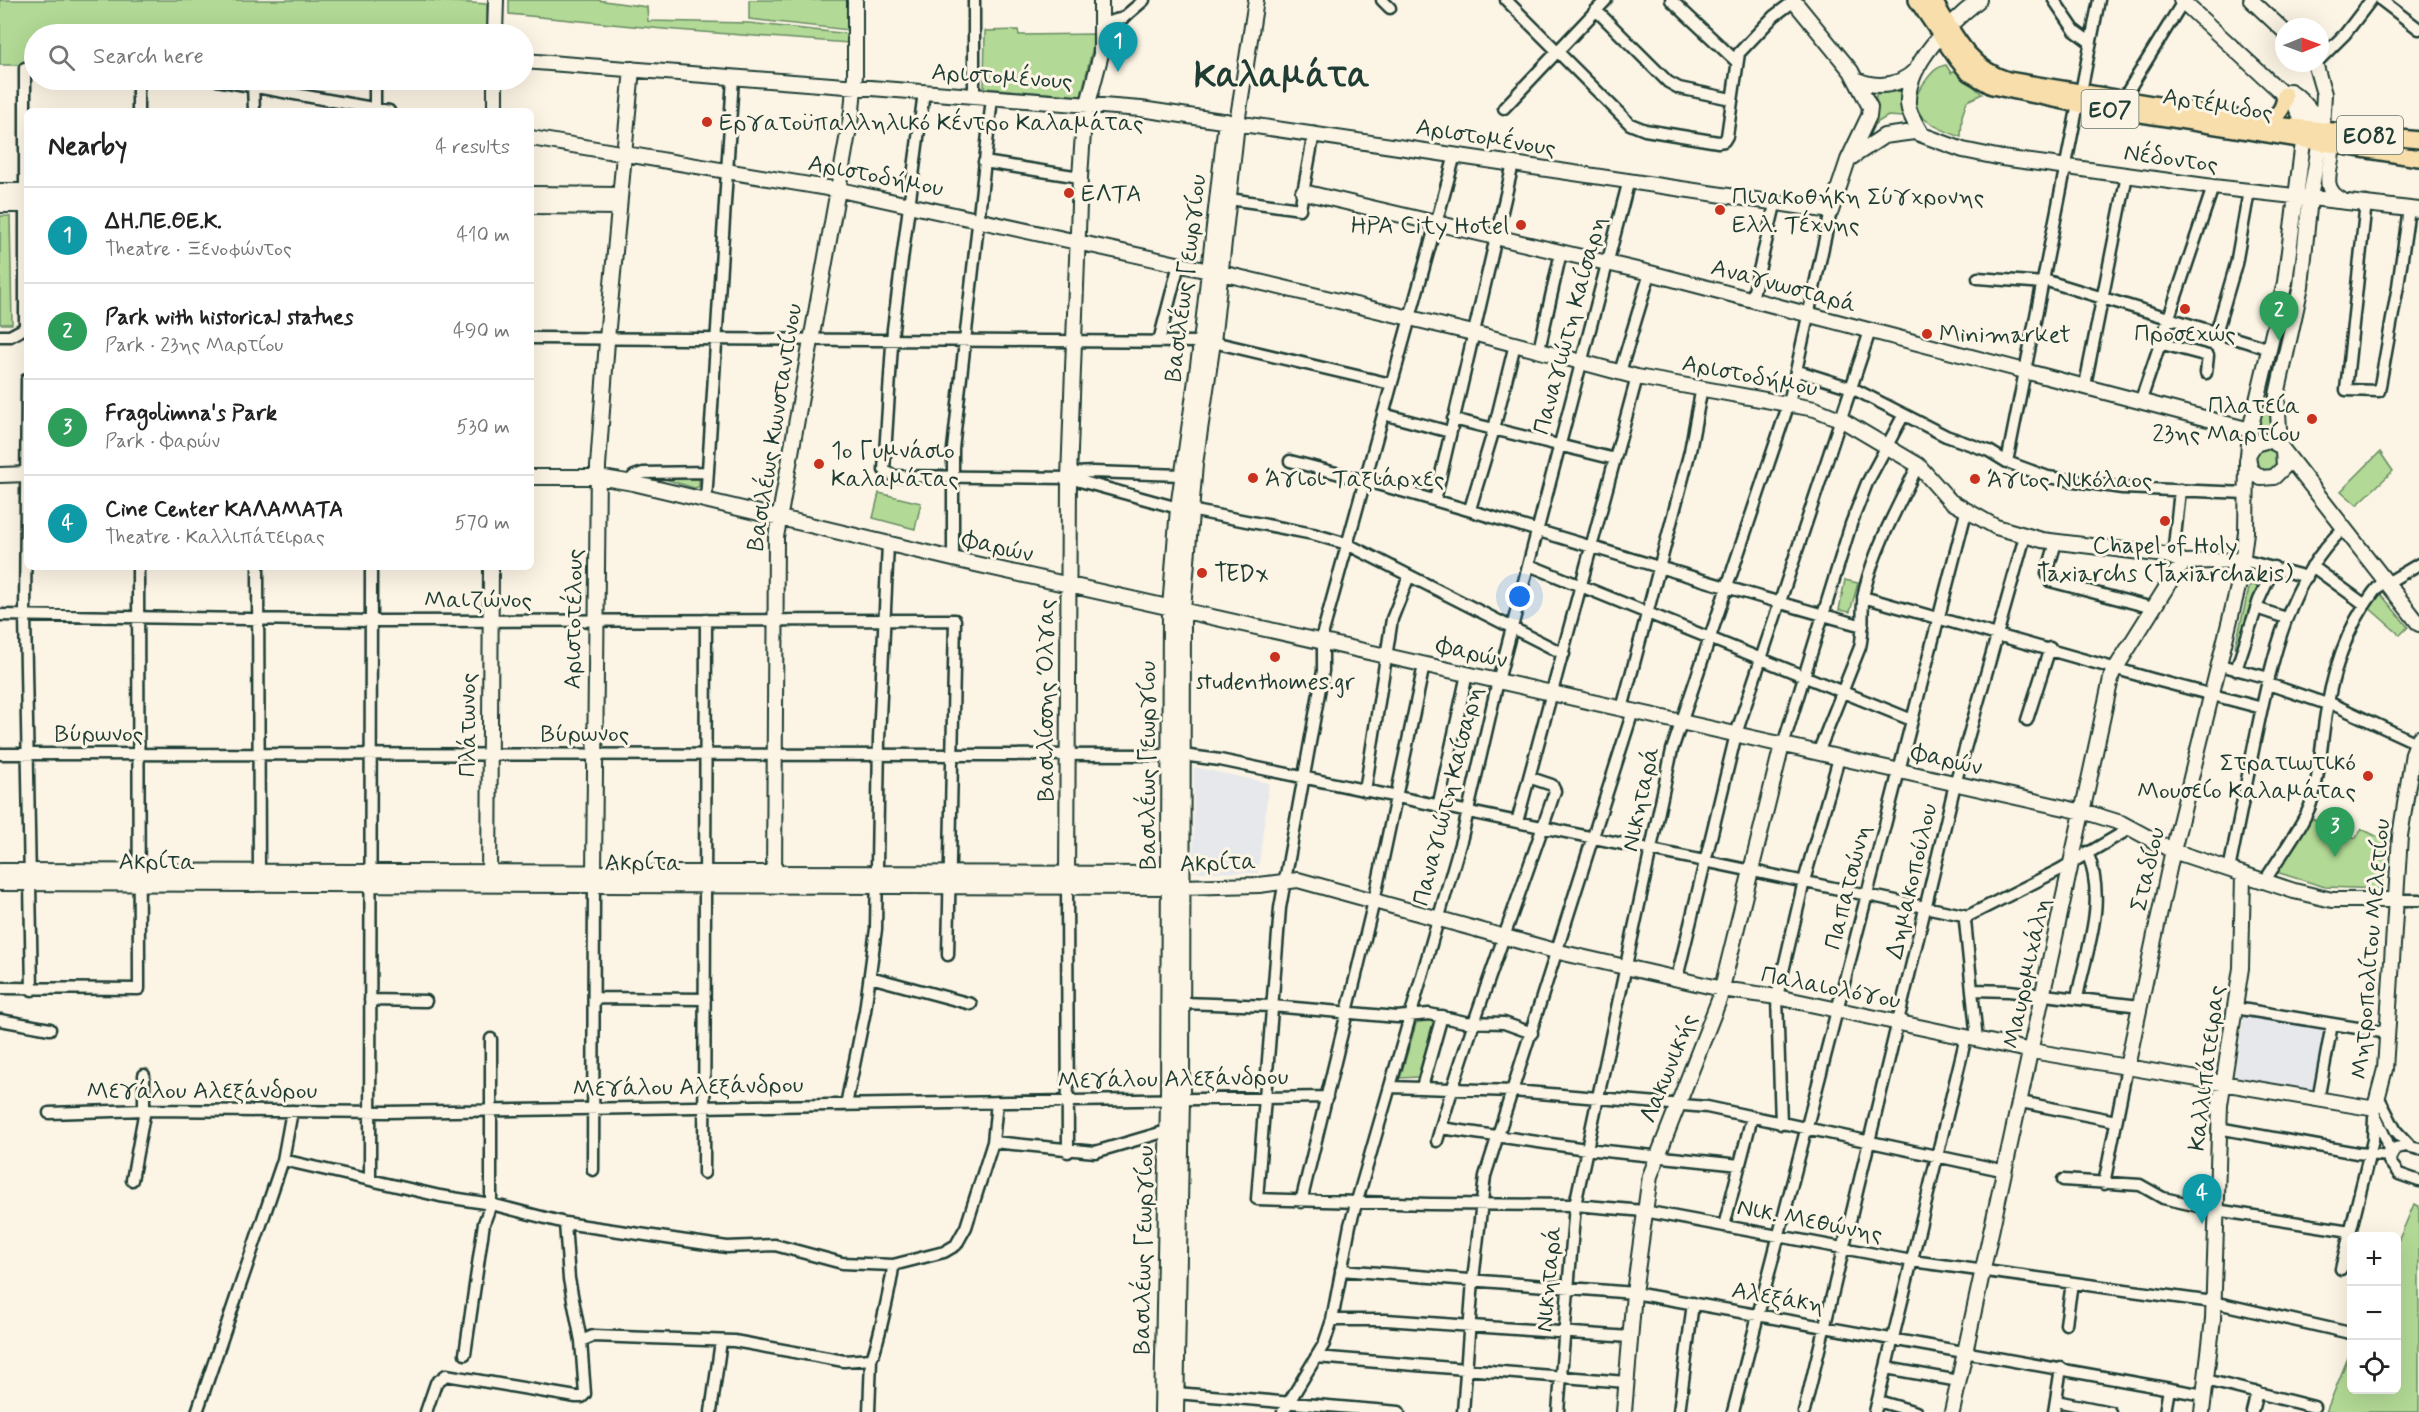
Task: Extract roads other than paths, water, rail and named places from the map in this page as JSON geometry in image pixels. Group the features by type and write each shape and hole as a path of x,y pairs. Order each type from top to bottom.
{"main road":[{"name":"Αρτέμιδος","path":"1917,0 1944,30"},
{"name":"Αρτέμιδος","path":"1933,0 1957,59 1981,81 2007,91 2080,98 2304,134"},
{"path":"2265,123 2278,115 2290,94"},
{"name":"Αρτέμιδος","path":"2080,98 2123,99 2265,123 2304,134 2323,144 2419,158"},
{"name":"Αρτέμιδος","path":"2323,144 2419,140"}],"street":[{"path":"496,0 496,24"},
{"name":"Βασιλέως Κωνσταντίνου","path":"774,880 775,620 778,518 855,88 855,0"},
{"path":"974,0 974,96"},
{"name":"Βασιλίσσης Όλγας","path":"1068,1152 1069,478 1083,128 1099,63 1101,0"},
{"path":"1101,24 1126,16 1144,0"},
{"path":"1232,122 1256,0"},
{"path":"1507,0 1627,121 1638,128 1708,142 1724,141 1736,61 1741,50 1767,23 1793,1 1857,80 1870,106 1862,131 1848,160 1831,211"},
{"path":"1504,108 1606,0"},
{"path":"1671,0 1726,55 1736,61"},
{"path":"1857,80 1875,85 1892,84 1907,78 1920,65 1944,30 1979,0"},
{"path":"2054,0 2074,32 2091,42"},
{"path":"2007,462 2099,0"},
{"path":"1798,371 1852,388 1954,440 1989,451 2007,462 2048,477 2122,488 2247,493 2253,485 2272,477 2284,467 2277,395 2301,286 2310,198 2323,144 2307,104 2270,79 2182,0 2123,99"},
{"path":"2251,0 2275,23"},
{"path":"2329,50 2345,34 2371,0"},
{"path":"2381,0 2419,28"},
{"path":"1596,10 1668,81 1679,88 1731,99"},
{"name":"Αριστομένους","path":"534,62 1141,109 1776,201 1831,211"},
{"path":"1848,160 1888,134 1921,133 1908,104 1911,86 1920,65"},
{"name":"Αριστοτέλους","path":"593,1170 594,754 598,477 618,201 632,69"},
{"path":"2320,72 2324,103 2323,144 2328,180 2330,189 2342,200"},
{"path":"706,501 734,78"},
{"path":"2290,94 2312,93 2320,88 2322,82"},
{"path":"25,90 25,108"},
{"path":"138,90 138,108"},
{"path":"254,108 257,90"},
{"path":"278,90 365,108"},
{"path":"375,90 375,108"},
{"path":"495,90 495,108"},
{"path":"924,92 892,339 884,470 894,476 1069,478 1184,509 1307,533 1347,544 1564,654"},
{"path":"2290,94 2304,134"},
{"path":"953,559 952,477 964,340 992,98"},
{"name":"Βασιλέως Γεωργίου","path":"1215,272 1229,199 1232,122"},
{"name":"Βασιλέως Γεωργίου","path":"1176,1412 1176,609 1184,509 1207,342 1232,122"},
{"path":"1229,199 1300,210 1314,133"},
{"name":"Νέδοντος","path":"1921,133 1963,150 2067,167 2213,187 2414,209"},
{"name":"Σταδίου","path":"2104,1184 2173,851 2220,666 2243,560 2250,429 2287,271 2304,134"},
{"name":"Αριστοδήμου","path":"534,139 727,170 977,218 1473,333 1637,377 1789,403 1842,420 1888,446 1918,465 1938,490 1966,512 1996,527 2056,542 2179,559 2243,560"},
{"path":"1264,1097 1280,908 1323,671 1322,642 1455,155"},
{"path":"984,162 1080,177"},
{"path":"1435,500 1513,164"},
{"path":"2085,385 2127,176"},
{"name":"Παναγιώτη Καίσαρη","path":"1286,1407 1326,1339 1332,1320 1356,1201 1468,813 1498,681 1629,180"},
{"path":"2141,400 2213,187"},
{"path":"2216,333 2236,264 2249,191"},
{"path":"0,192 24,198"},
{"name":"Αναγνωσταρά","path":"1304,192 1607,262 2250,429"},
{"path":"534,194 618,201"},
{"path":"0,205 24,199"},
{"path":"534,206 618,201"},
{"path":"1752,299 1776,201"},
{"path":"2366,202 2346,390 2379,391 2414,209"},
{"name":"Νικηταρά","path":"1558,1412 1575,1205 1679,722 1789,403 1798,371 1831,211"},
{"path":"1539,350 1561,252"},
{"path":"1159,341 1179,264"},
{"path":"1620,372 1650,273"},
{"path":"1978,278 2043,281 2270,349"},
{"path":"0,336 12,335 24,328"},
{"path":"1677,978 1736,734 1870,331"},
{"path":"534,338 1207,342 1391,384"},
{"name":"Βασιλέως Γεωργίου","path":"1184,509 1182,475 1207,342"},
{"path":"1470,509 1494,429 1515,344"},
{"path":"2159,344 2208,356 2206,373"},
{"path":"1517,822 1554,693 1637,377"},
{"path":"1463,1412 1481,1203 1497,1137 1559,952 1593,837 1627,710 1648,613 1690,451 1701,387"},
{"path":"1383,414 1450,432"},
{"path":"1782,745 1851,524 1868,483 1903,416"},
{"path":"1453,419 1615,459"},
{"path":"2308,483 2256,475 2248,459 2250,449 2260,441 2272,441 2282,448 2419,624"},
{"path":"1290,461 1470,509 1659,568 1863,626"},
{"path":"1818,753 1860,647 1863,597 1884,535 1918,465"},
{"path":"628,482 634,476 643,473 708,472"},
{"path":"1069,478 1077,474 1092,472 1182,475"},
{"path":"0,475 24,474"},
{"name":"Φαρών","path":"534,477 598,477 628,482 953,559 2083,812 2131,828 2173,851 2264,882 2332,900 2394,900"},
{"path":"2179,559 2180,490"},
{"name":"Παπατσώνη","path":"1733,1412 1966,512"},
{"path":"2229,870 2268,681 2286,618 2322,550 2343,529"},
{"name":"Δημακοπούλου","path":"1804,1412 1955,784 2025,536"},
{"path":"2056,542 2048,573 2050,581 2153,608"},
{"path":"846,1105 870,977 878,880 879,754 888,544"},
{"name":"Μαυρομιχάλη","path":"1952,1412 2114,668 2153,608 2179,559"},
{"path":"2243,560 2274,567 2310,571 2364,604"},
{"path":"2264,882 2309,810 2316,781 2328,703 2343,649 2364,604 2386,581 2419,564"},
{"path":"1529,565 1912,720"},
{"path":"2236,670 2256,608 2274,567"},
{"path":"25,570 26,754 32,990"},
{"path":"0,988 139,989 138,570"},
{"path":"258,570 259,878"},
{"path":"370,1178 371,570"},
{"name":"Πλάτωνος","path":"489,879 491,570"},
{"path":"1365,791 1394,611 1409,576"},
{"path":"1863,597 1998,633 2212,696 2262,708"},
{"path":"2256,608 2286,618"},
{"name":"Μαιζώνος","path":"0,615 370,621 955,620 951,754"},
{"path":"704,1173 706,620"},
{"path":"2027,720 2050,648"},
{"path":"1301,1202 1374,902 1424,665"},
{"path":"2220,666 2328,703 2418,742"},
{"path":"1438,807 1467,674"},
{"name":"Μητροπολίτου Μελετίου","path":"2341,1269 2370,1153 2375,1129 2376,1106 2385,1073 2394,900 2400,836 2418,742"},
{"name":"Λακωνικής","path":"1624,1412 1634,1293 1644,1211 1656,1156 1680,1105 1722,989 1782,745"},
{"name":"Βύρωνος","path":"0,754 1176,755 1220,760 1968,916"},
{"path":"948,955 951,754"},
{"path":"1782,1124 1778,998 1804,881 1839,758"},
{"path":"1437,1142 1474,1022 1505,938 1555,788 1552,784 1531,778"},
{"path":"1916,1412 1877,1407 1937,1157 1971,1038 1974,990 1965,921 1968,916 2073,862 2131,828"},
{"path":"2077,998 2094,931 2094,880 2087,852"},
{"name":"Ακρίτα","path":"0,871 29,877 1067,879 1175,880 1259,885 1285,880"},
{"name":"Καλλιπάτειρας","path":"2202,1412 2213,1302 2218,1128 2222,1084 2241,968 2243,875"},
{"name":"Ακρίτα","path":"0,883 29,877"},
{"name":"Βασιλέως Γεωργίου","path":"1162,1412 1167,1131 1175,1099 1182,1003 1175,880"},
{"name":"Παλαιολόγου","path":"1285,880 1305,881 1559,952 1722,989 1778,998 2032,1051 2127,1068 2318,1100 2376,1106"},
{"path":"2394,900 2419,900"},
{"path":"870,977 971,1004"},
{"path":"1974,990 2077,998 2140,1006"},
{"path":"594,998 705,999"},
{"path":"370,1000 426,1001"},
{"path":"1182,1003 1272,1006 1397,1017 1411,1014 1443,1016 1474,1022 1504,1023 1532,1033"},
{"path":"2235,1008 2388,1033"},
{"path":"1422,1088 1443,1016"},
{"path":"0,1020 50,1029"},
{"path":"2318,1100 2332,1024"},
{"path":"465,1354 484,1223 491,1204 491,1040"},
{"path":"132,1180 145,1110 144,1075"},
{"path":"1390,1087 1513,1091 1680,1105 1752,1117 2006,1171"},
{"name":"Νικ. Μεθώνης","path":"1264,1097 1257,1199 1301,1202 1575,1205 1644,1211 1912,1261 2213,1302 2347,1332"},
{"name":"Μεγάλου Αλεξάνδρου","path":"49,1113 145,1110 594,1109 1327,1097"},
{"path":"284,1160 440,1196 491,1204 565,1223 728,1247 775,1245 842,1263 893,1265 944,1252 956,1245 966,1227 993,1142 997,1102"},
{"path":"2021,1102 2116,1121"},
{"path":"2376,1106 2396,1131 2415,1148"},
{"path":"2376,1106 2394,1170 2419,1181"},
{"path":"197,1412 284,1160 292,1111"},
{"path":"1724,1226 1752,1117"},
{"path":"1441,1128 1586,1149 1740,1166"},
{"path":"2218,1128 2357,1153 2390,1156"},
{"path":"993,1142 1068,1152 1095,1152 1167,1131"},
{"path":"2390,1156 2396,1148 2415,1148"},
{"path":"2063,1180 2140,1185 2163,1198 2216,1210 2350,1231"},
{"path":"426,1412 436,1383 446,1375 582,1397 586,1389 581,1341 568,1279 565,1223"},
{"path":"869,1412 870,1359 877,1347 883,1309 894,1278 893,1265"},
{"name":"Αλεξάκη","path":"1341,1270 1634,1293 2204,1395"},
{"path":"2066,1324 2072,1283"},
{"path":"1678,1412 1693,1303"},
{"path":"1332,1320 1469,1325 1630,1337"},
{"path":"581,1341 593,1336 721,1341 780,1348 844,1361 870,1359"},
{"path":"711,1412 721,1341"},
{"path":"1316,1357 1626,1382"},
{"path":"1886,1368 1959,1381"},
{"path":"2061,1368 2055,1407 2110,1412"},
{"path":"2206,1380 2314,1407"},
{"path":"2165,1412 2169,1389"},
{"path":"2252,1412 2257,1392"},
{"path":"1176,1393 1286,1407 1399,1412"}],"place":[{"name":"ΔΗ.ΠΕ.ΘΕ.Κ.","path":"1118,72"},
{"name":"Εργατοϋπαλληλικό Κέντρο Καλαμάτας","path":"707,122"},
{"name":"ΕΛΤΑ","path":"1069,193"},
{"name":"Πινακοθήκη Σύγχρονης Ελλ. Τέχνης","path":"1720,210"},
{"name":"HPA City Hotel","path":"1521,225"},
{"name":"Προσεχώς","path":"2185,309"},
{"name":"Minimarket","path":"1927,334"},
{"name":"Park with historical statues","path":"2279,341"},
{"name":"Πλατεία 23ης Μαρτίου","path":"2312,419"},
{"name":"1ο Γυμνάσιο Καλαμάτας","path":"819,464"},
{"name":"Άγιοι Ταξιάρχες","path":"1253,478"},
{"name":"Άγιος Νικόλαος","path":"1975,479"},
{"name":"Chapel of Holy Taxiarchs (Taxiarchakis)","path":"2165,521"},
{"name":"TEDx","path":"1202,573"},
{"name":"studenthomes.gr","path":"1275,657"},
{"name":"Στρατιωτικό Μουσείο Καλαμάτας","path":"2368,776"},
{"name":"Fragolimna's Park","path":"2335,857"},
{"name":"Cine Center ΚΑΛΑΜΑΤΑ","path":"2202,1224"}],"district":[{"name":"Καλαμάτα","path":"1282,74"}]}
